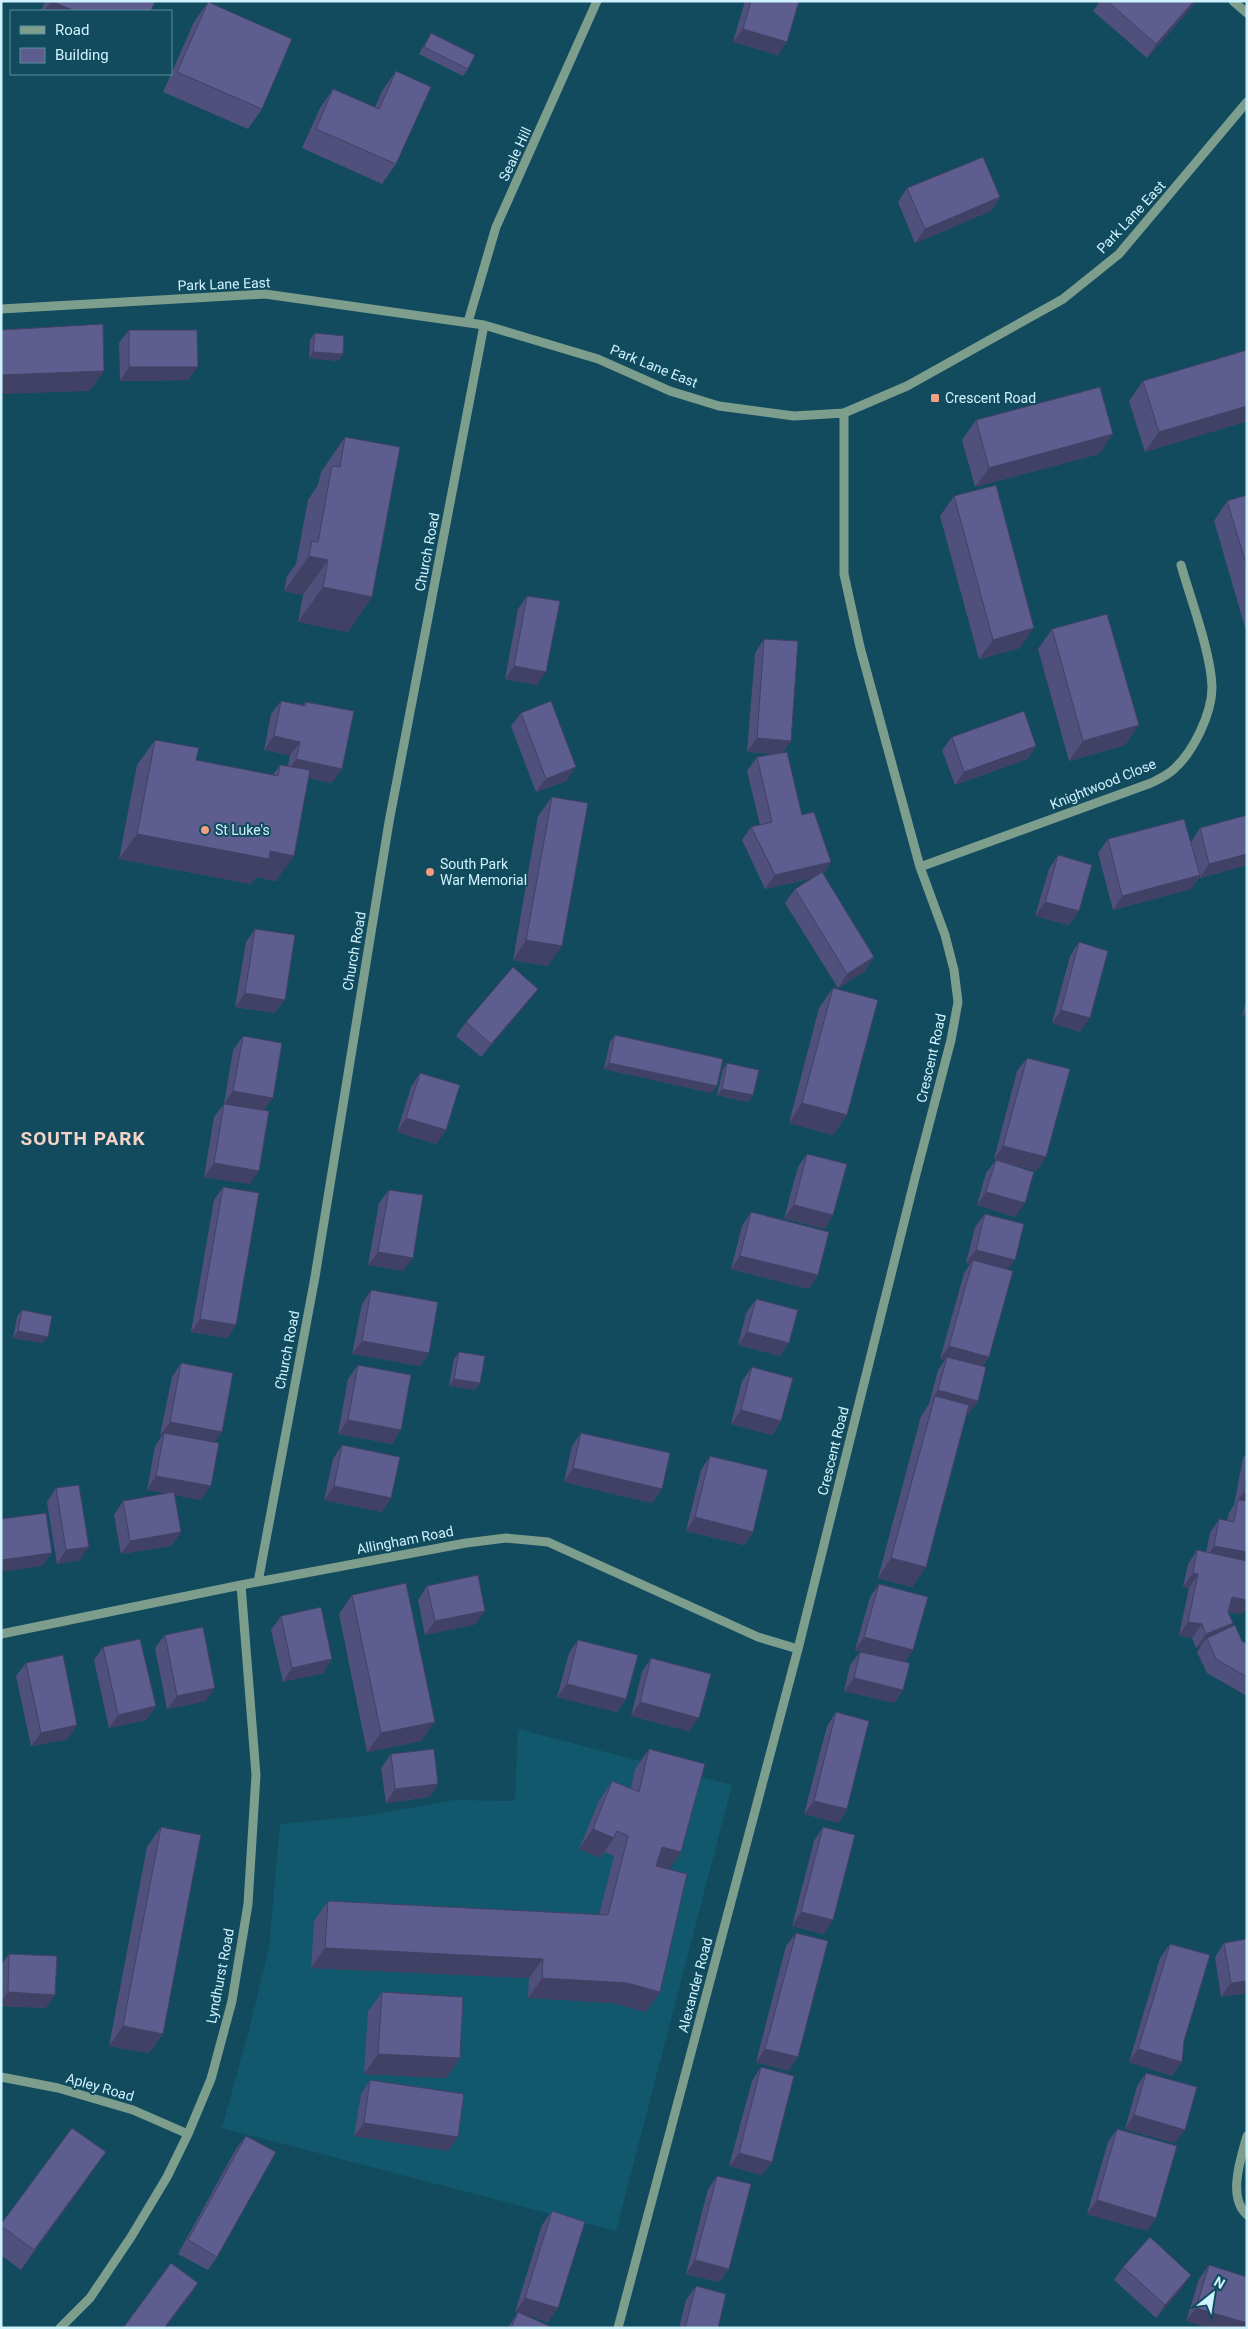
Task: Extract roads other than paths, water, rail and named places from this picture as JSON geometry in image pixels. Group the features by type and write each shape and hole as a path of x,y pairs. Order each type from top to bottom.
{"street":[{"name":"Seale Hill","path":"468,322 496,227 597,1"},
{"path":"1233,1 1247,13"},
{"name":"Park Lane East","path":"1,309 265,294 484,325 598,359 670,391 719,406 794,416 844,413 907,386 1063,299 1119,254 1247,102"},
{"name":"Church Road","path":"258,1582 315,1277 389,822 484,325"},
{"name":"Crescent Road","path":"798,1649 951,1040 958,1002 954,970 920,867 860,647 844,574 844,413"},
{"name":"Knightwood Close","path":"920,867 1151,783 1174,770 1192,748 1202,729 1212,690 1210,669 1181,565"},
{"name":"Allingham Road","path":"1,1634 241,1585 466,1543 506,1538 548,1542 758,1636 798,1649"},
{"name":"Lyndhurst Road","path":"60,2328 90,2298 131,2237 167,2177 188,2134 210,2079 232,2001 248,1904 256,1775 241,1585"},
{"name":"Alexander Road","path":"618,2328 798,1649"},
{"name":"Apley Road","path":"1,2077 58,2088 133,2110 188,2134"},
{"path":"1247,2136 1235,2183 1243,2211 1247,2215"}],"place":[{"name":"Crescent Road","path":"935,398"},
{"name":"St Luke's","path":"205,830"},
{"name":"South Park War Memorial","path":"430,872"}],"district":[{"name":"SOUTH PARK","path":"83,1138"}]}
